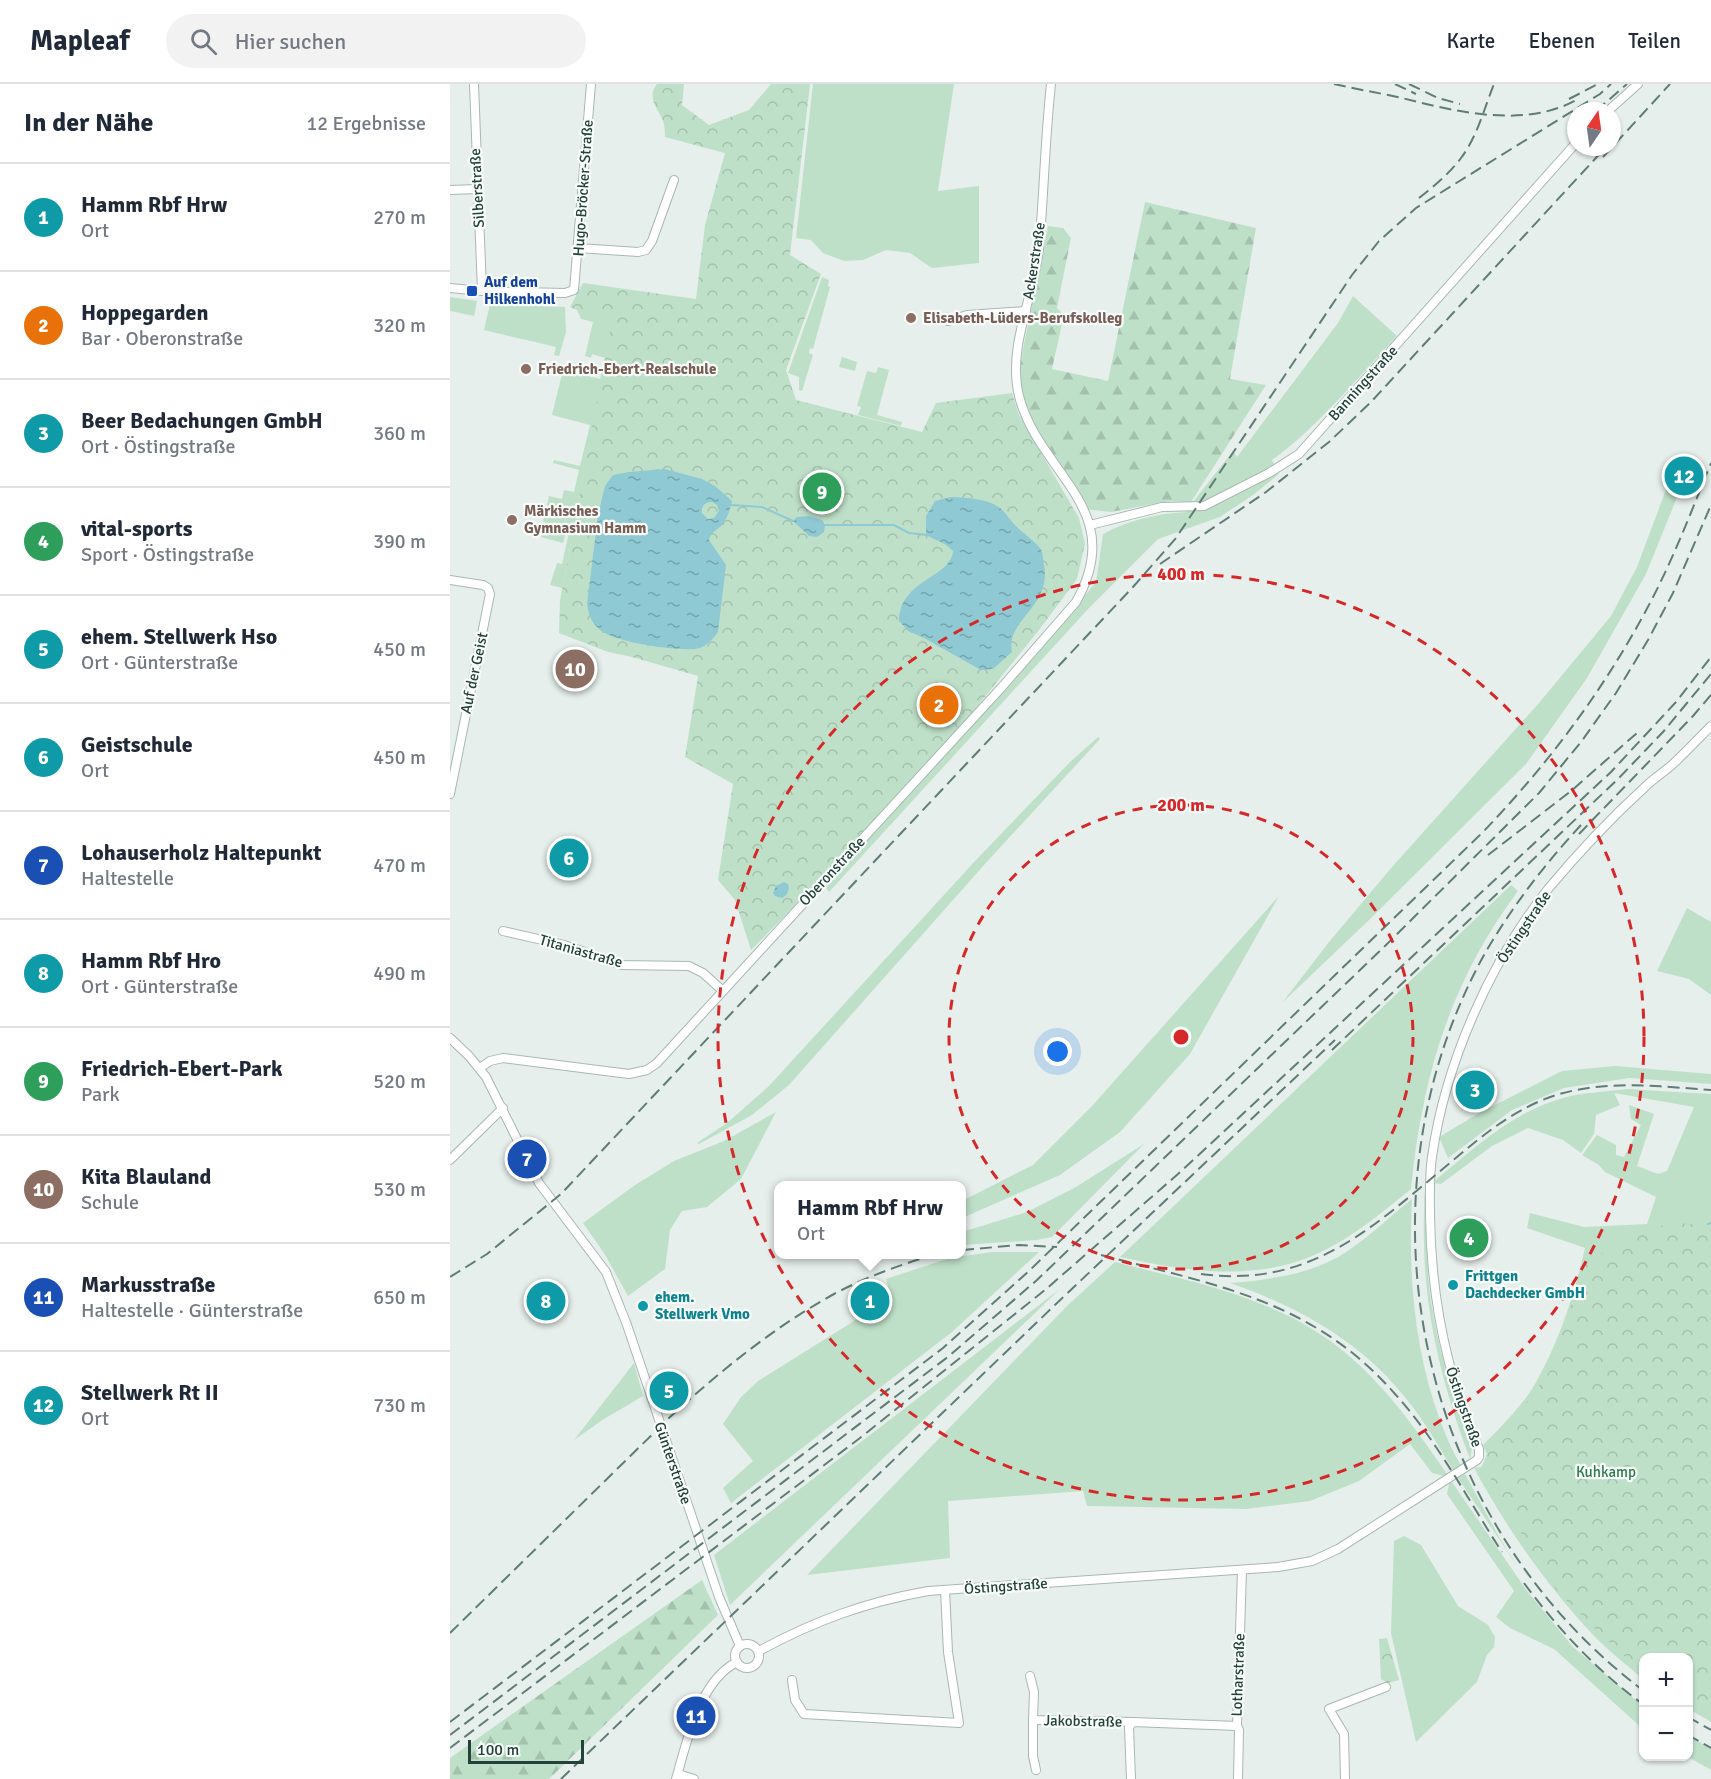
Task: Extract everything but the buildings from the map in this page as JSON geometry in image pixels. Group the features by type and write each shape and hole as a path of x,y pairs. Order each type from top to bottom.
{"street":[{"name":"Silberstraße","path":"474,84 482,291"},
{"name":"Hugo-Bröcker-Straße","path":"482,291 572,292 575,287 591,84"},
{"name":"Ackerstraße","path":"1051,84 1039,248 1016,364 1020,400 1030,424 1075,493 1090,525"},
{"path":"1618,102 1638,84"},
{"name":"Banningstraße","path":"1090,525 1162,507 1204,506 1269,473 1299,454 1567,153"},
{"path":"578,248 639,252 646,250 652,242 674,180"},
{"path":"450,190 477,189"},
{"path":"450,288 482,291"},
{"path":"948,321 967,315 1026,311"},
{"name":"Oberonstraße","path":"480,1068 490,1061 503,1058 630,1074 647,1070 657,1063 1066,615 1076,602 1088,576 1093,552 1090,525"},
{"name":"Auf der Geist","path":"450,580 483,585 488,588 489,601 450,794"},
{"name":"Östingstraße","path":"759,1651 789,1634 888,1598 945,1590 1290,1566 1312,1561 1353,1540 1479,1457 1479,1449 1465,1417 1449,1366 1439,1319 1432,1267 1430,1185 1432,1158 1443,1104 1476,1009 1521,926 1587,844 1711,726"},
{"name":"Titaniastraße","path":"503,931 564,945 622,965 689,966 703,973 723,991"},
{"name":"Günterstraße","path":"450,1038 480,1068 545,1192 598,1259 611,1282 719,1597 740,1646"},
{"path":"450,1160 503,1108"},
{"name":"Lotharstraße","path":"1238,1779 1239,1730 1237,1726 1242,1570"},
{"path":"792,1680 795,1700 804,1714 959,1723 948,1651 945,1590"},
{"path":"750,1644 759,1651 759,1659 755,1666 743,1668 737,1662 735,1656 740,1646 750,1644"},
{"path":"694,1779 677,1776 688,1738 702,1703 721,1672 737,1662"},
{"name":"Jakobstraße","path":"1030,1676 1034,1692 1033,1756 1036,1770"},
{"path":"1345,1779 1344,1734 1329,1709 1386,1687"},
{"name":"Jakobstraße","path":"1033,1720 1237,1726"},
{"path":"1131,1779 1129,1727 1132,1722"}],"green space":[{"path":"657,84 684,84 682,105 709,125 749,110 771,84 810,84 790,255 821,274 786,370 796,400 922,432 936,403 1012,393 1019,415 1079,518 1085,544 1077,579 1039,630 908,792 751,950 735,900 718,880 733,784 685,757 698,676 608,652 559,633 560,601 611,325 570,307 583,283 696,299 705,225 725,153 665,137 664,123 653,98"},
{"path":"813,84 954,84 938,191 979,186 979,263 932,268 910,253 886,250 863,260 844,261 823,253 811,240 796,238"},
{"path":"1145,202 1256,228 1230,379 1266,385 1191,502 1170,501 1111,512 1084,509 1030,424 1017,388 1024,344 1048,226 1063,228 1071,238 1057,308 1064,315 1052,369 1108,381"},
{"path":"822,277 829,280 828,286 830,287 813,349 810,348 809,353 813,355 802,391 799,390 799,377 788,373"},
{"path":"1353,296 1397,336 1321,418 1272,460 1279,474 1220,517 1158,539 1089,608 829,892 825,887 1064,621 1096,582 1103,534 1142,518 1185,512 1233,451 1237,457 1338,323"},
{"path":"450,297 477,301 474,316 450,311"},
{"path":"490,304 565,307 566,332 559,356 554,355 556,347 484,330"},
{"path":"577,310 613,320 560,601 562,588 550,585 557,563 562,564 570,528 555,525 567,528 563,543 541,537 545,522 543,522 549,496 562,499 564,490 574,492 579,470 553,463 554,460 580,466 590,425 552,415 563,370 600,379 605,358 592,354 591,358 585,356 593,322 581,319"},
{"path":"842,357 857,362 855,371 839,367"},
{"path":"878,367 889,370 877,415 902,422 901,426 858,415 861,407 857,406 867,371 876,373"},
{"path":"1667,487 1680,490 1646,574 1587,678 1526,764 1282,1003 1329,942 1392,867 1539,703 1611,616 1637,567"},
{"path":"1098,737 1100,739 984,865 789,1085 752,1115 697,1143 727,1123 768,1087 976,860 1070,762"},
{"path":"1511,885 1518,891 1494,925 1474,960 1443,1032 1423,1108 1411,1189 1370,1222 1337,1244 1301,1260 1276,1267 1224,1272 1172,1267 1120,1257"},
{"path":"1279,896 1190,1054 1120,1132 1060,1175 966,1216 966,1199 1033,1165 1092,1106"},
{"path":"1687,908 1711,922 1711,995 1689,979 1657,971"},
{"path":"1615,1066 1711,1074 1711,1084 1629,1078 1564,1088 1512,1110 1448,1158 1439,1137 1481,1112 1562,1071"},
{"name":"Kuhkamp","path":"1627,1089 1711,1094 1711,1722 1693,1711 1693,1653 1639,1653 1639,1676 1595,1637 1560,1598 1500,1513 1474,1468 1481,1467 1488,1457 1483,1445 1524,1400 1544,1368 1565,1318 1585,1248 1527,1228 1530,1213 1584,1227 1647,1224 1656,1197 1605,1172 1599,1165 1582,1155 1597,1135 1616,1145 1616,1155 1624,1157 1641,1125 1631,1119 1629,1105 1654,1114 1637,1166 1658,1174 1667,1171 1694,1107 1614,1093 1620,1105 1596,1115 1594,1134 1581,1153 1563,1140 1528,1128 1492,1146 1441,1184 1432,1183 1493,1133 1526,1113 1571,1096"},
{"path":"776,1112 741,1179 707,1207 682,1211 670,1230 665,1269 628,1296 604,1253 583,1223 635,1185 674,1161 724,1141"},
{"path":"1144,1144 1052,1237 966,1245 966,1231 1027,1212 1076,1187"},
{"path":"1425,1189 1428,1268 1433,1314 1446,1372 1472,1448 1470,1459 1447,1391 1432,1327 1425,1261"},
{"path":"1412,1199 1412,1283 1419,1338 1431,1393 1449,1443 1461,1465 1453,1470 1414,1409 1390,1380 1350,1344 1305,1315 1230,1283 1286,1276 1326,1263 1358,1244"},
{"name":"Kuhkamp","path":"1711,1220 1711,1718 1693,1707 1693,1653 1639,1653 1639,1669 1617,1650 1557,1591 1506,1509 1483,1464 1486,1456 1550,1371 1584,1264 1625,1241 1659,1227 1674,1223 1701,1224"},
{"path":"992,1252 1039,1252 952,1332 731,1503 723,1488 753,1461 723,1424 741,1397 758,1381 862,1316 874,1317 891,1298 886,1279 947,1259 966,1259 966,1256"},
{"path":"1115,1262 1228,1292 1283,1313 1309,1327 1333,1343 1366,1371 1409,1421 1447,1474 1444,1476 1432,1473 1410,1444 1359,1481 1310,1501 1245,1509 1087,1506 1083,1491 948,1501 950,1558 807,1575 1068,1305"},
{"path":"1060,1289 730,1605 714,1555"},
{"path":"634,1363 643,1396 574,1440"},
{"path":"1465,1474 1499,1537 1518,1567 1458,1478"},
{"path":"1452,1482 1527,1591 1573,1647 1639,1703 1639,1725 1554,1649 1510,1628 1496,1617 1514,1591 1447,1494 1449,1484"},
{"path":"1404,1536 1421,1545 1458,1606 1488,1625 1495,1637 1494,1647 1487,1655 1477,1682 1416,1742 1391,1633 1394,1541"},
{"path":"702,1580 718,1615 549,1779 450,1779 450,1758"},
{"path":"1387,1638 1399,1680 1388,1683 1381,1679 1379,1639"},
{"path":"1693,1738 1711,1749 1711,1770 1693,1760"}],"water":[{"path":"665,469 702,479 715,486 732,501 726,519 712,533 709,540 726,565 718,632 710,642 700,648 664,648 632,642 606,634 594,624 591,618 587,604 598,515 605,486 613,475","holes":["712,502 717,505 719,511 714,518 708,519 702,513 705,504"]},
{"path":"951,497 989,502 1003,510 1016,527 1038,545 1042,554 1045,579 1041,592 1036,603 1015,631 1012,652 993,669 981,670 908,631 899,621 902,607 908,596 950,560 953,551 926,535 926,516 935,501"},
{"path":"809,516 822,520 825,525 824,532 817,537 809,536 793,521 797,517"},
{"path":"784,882 789,886 787,894 782,898 775,896 773,893 776,886"}],"waterway":[{"path":"731,505 762,507 793,521"},
{"path":"825,525 894,525 909,533 926,535"}],"railway":[{"path":"1334,84 1445,108 1491,115 1514,116 1536,113 1558,108 1578,99"},
{"path":"1395,84 1416,94"},
{"path":"1409,84 1438,98 1460,104"},
{"path":"1419,198 1446,175 1467,150 1494,84"},
{"path":"1569,99 1598,84"},
{"path":"450,1277 487,1254 561,1194 1133,587 1176,538 1352,275 1379,241 1416,208 1600,94 1611,84"},
{"path":"1606,102 1627,84"},
{"path":"1603,157 1670,84"},
{"path":"1160,564 1266,492 1329,442 1371,402 1598,156"},
{"path":"450,1722 943,1348 1029,1271 1483,832 1554,751 1615,664 1659,584 1711,463"},
{"path":"450,1735 949,1356 1037,1280 1385,946 1539,793 1581,742 1616,693 1648,640 1673,593 1711,505"},
{"path":"450,1748 860,1438 1045,1290 1178,1174 1611,772 1676,702 1711,657"},
{"path":"1332,1050 1618,779 1663,732 1711,674"},
{"path":"1579,834 1711,695"},
{"path":"1488,855 1571,791 1637,733"},
{"path":"1581,825 1529,887 1494,938 1484,955 1443,1051 1420,1151 1416,1252 1429,1353 1459,1449 1505,1540 1567,1621 1639,1686"},
{"path":"561,1779 1335,1040"},
{"path":"1201,1274 1241,1276 1277,1271 1311,1261 1341,1246 1371,1227 1496,1126 1540,1101 1581,1089 1603,1086 1711,1090"},
{"path":"966,1250 1019,1245 1057,1247"},
{"path":"1101,1255 1184,1276 1260,1300 1330,1337 1364,1362 1395,1394 1425,1431 1502,1552"},
{"path":"450,1633 669,1418 748,1351 790,1321 834,1294 884,1271 921,1259"},
{"path":"1524,1583 1550,1617 1579,1648 1610,1678 1639,1701"},
{"path":"1693,1720 1711,1730"},
{"path":"1693,1738 1711,1748"}],"place":[{"name":"Auf dem Hilkenhohl","path":"472,291"},
{"name":"Elisabeth-Lüders-Berufskolleg","path":"911,318"},
{"name":"Friedrich-Ebert-Realschule","path":"526,369"},
{"name":"Stellwerk Rt II","path":"1684,476"},
{"name":"Friedrich-Ebert-Park","path":"822,492"},
{"name":"Märkisches Gymnasium Hamm","path":"512,520"},
{"name":"Kita Blauland","path":"575,669"},
{"name":"Hoppegarden","path":"939,705"},
{"name":"Geistschule","path":"569,858"},
{"name":"Beer Bedachungen GmbH","path":"1475,1090"},
{"name":"Lohauserholz Haltepunkt","path":"527,1159"},
{"name":"vital-sports","path":"1469,1238"},
{"name":"Frittgen Dachdecker GmbH","path":"1453,1285"},
{"name":"Hamm Rbf Hro","path":"546,1301"},
{"name":"Hamm Rbf Hrw","path":"870,1301"},
{"name":"ehem. Stellwerk Vmo","path":"643,1306"},
{"name":"ehem. Stellwerk Hso","path":"669,1391"},
{"name":"Markusstraße","path":"696,1716"}]}
